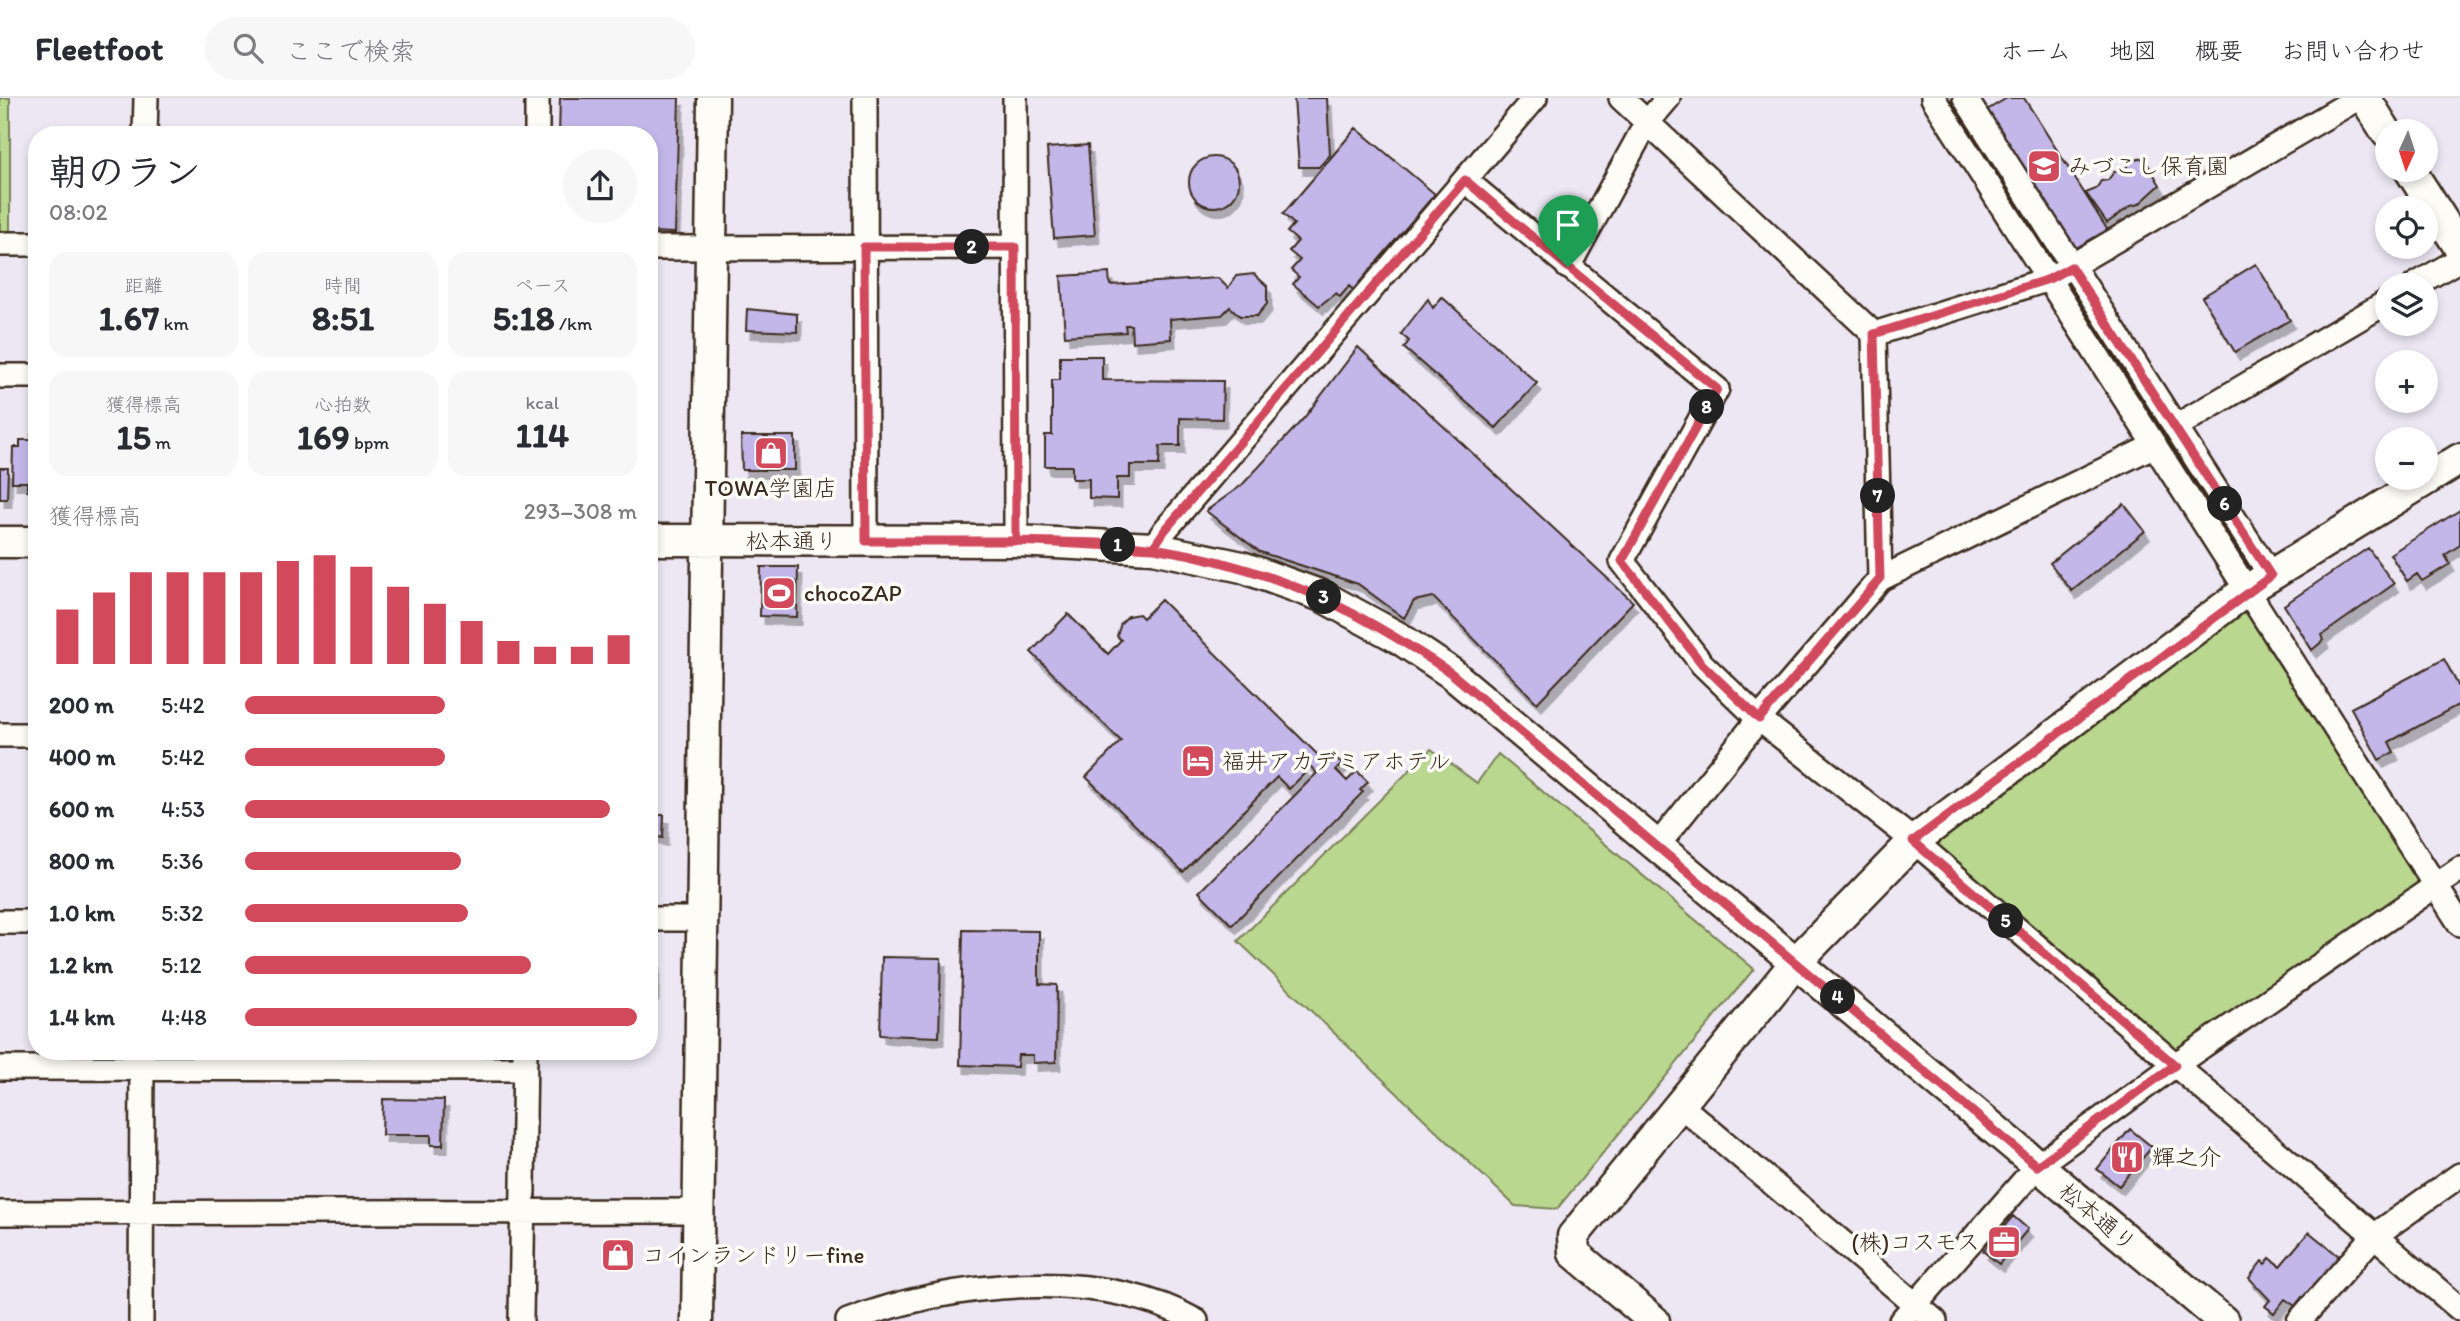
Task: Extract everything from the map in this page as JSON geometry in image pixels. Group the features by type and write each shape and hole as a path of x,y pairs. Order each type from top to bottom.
{"street":[{"path":"145,126 146,98"},
{"path":"537,98 537,126"},
{"path":"696,1321 713,98"},
{"path":"865,98 866,541"},
{"path":"1015,98 1016,541"},
{"path":"1153,548 1165,530 1535,98"},
{"path":"1621,98 1874,334 1880,579"},
{"path":"1568,267 1647,124 1668,98"},
{"path":"1933,98 2155,446 2259,583"},
{"path":"1874,334 2049,279 2358,98"},
{"path":"2365,98 2378,119"},
{"path":"1972,100 2071,267 2175,427 2259,583 2460,924"},
{"path":"1465,180 1717,389 1622,561 1702,664 1759,719 1913,841 2460,1309"},
{"path":"2418,182 2460,248"},
{"path":"0,244 28,244"},
{"path":"658,248 1015,247"},
{"path":"2436,273 2460,259"},
{"path":"2175,427 2375,309"},
{"path":"0,376 28,376"},
{"path":"1657,846 1759,719 1880,579 2155,446"},
{"path":"1654,1321 1574,1253 1573,1236 1796,961 1913,841 2259,583 2460,459"},
{"name":"松本通り","path":"658,540 1016,541 1153,548 1242,567 1322,596 1399,638 1451,673 2223,1321"},
{"path":"0,542 28,542"},
{"path":"0,735 28,735"},
{"path":"1908,1313 2037,1166 2175,1065 2460,869"},
{"path":"658,919 702,919"},
{"path":"0,922 28,922"},
{"path":"141,1321 142,1060"},
{"path":"0,1068 142,1060 524,1061 521,1321"},
{"path":"1680,1105 1908,1313 1935,1321"},
{"path":"2299,1321 2374,1236 2460,1175"},
{"path":"0,1213 698,1211"},
{"path":"848,1321 934,1295 1007,1287 1079,1287 1127,1295 1180,1312 1196,1321"}],"green space":[{"path":"0,98 10,98 10,244 0,244"},
{"path":"2253,599 2429,875 2175,1065 1914,841"},
{"path":"1431,749 1477,783 1498,754 1754,969 1557,1209 1515,1206 1238,941"}],"building":[{"path":"560,98 679,98 675,233 658,232 658,126 559,126"},
{"path":"1294,98 1327,98 1330,155 1319,167 1299,167"},
{"path":"2007,98 2024,98 2107,229 2100,238 2079,251 2069,250 1988,119 1991,116 1987,110"},
{"path":"1356,128 1435,194 1353,290 1349,286 1340,297 1336,293 1319,306 1293,284 1299,277 1291,270 1300,260 1289,251 1298,241 1287,232 1294,224 1283,214"},
{"path":"1088,145 1095,235 1054,238 1047,148"},
{"path":"1214,157 1232,164 1239,182 1232,200 1214,207 1196,200 1189,182 1196,164"},
{"path":"2144,158 2160,185 2139,204 2131,206 2107,223 2086,193 2096,189 2101,181 2108,180 2114,172 2125,170 2130,161"},
{"path":"2256,264 2290,320 2235,352 2202,297"},
{"path":"1109,273 1110,285 1218,278 1228,288 1236,276 1254,274 1267,286 1267,304 1257,316 1240,316 1230,307 1222,315 1170,319 1171,339 1132,342 1131,325 1125,325 1126,332 1065,336 1061,276"},
{"path":"1442,297 1537,383 1496,428 1404,348 1409,341 1401,334 1428,299 1433,308"},
{"path":"747,309 797,314 797,332 746,330"},
{"path":"1358,347 1633,602 1537,703 1433,597 1414,601 1404,618 1358,584 1260,552 1206,511 1242,485 1304,418"},
{"path":"1060,356 1102,356 1102,380 1223,381 1222,419 1180,418 1180,446 1160,446 1159,465 1130,465 1130,478 1117,478 1117,499 1089,498 1089,479 1072,479 1072,466 1045,466 1045,435 1052,435 1052,380 1060,380"},
{"path":"741,436 795,436 795,470 742,470"},
{"path":"20,440 28,440 28,491 27,482 12,482 13,447 20,447"},
{"path":"0,468 8,468 7,499 0,499"},
{"path":"2124,504 2145,531 2072,591 2050,563"},
{"path":"2460,510 2460,545 2445,555 2450,564 2422,581 2417,574 2407,581 2390,554"},
{"path":"2368,548 2394,584 2322,635 2324,640 2312,650 2284,605"},
{"path":"761,567 798,567 797,617 760,616"},
{"path":"1161,600 1327,764 1334,756 1342,764 1336,770 1347,781 1357,771 1368,782 1360,790 1363,792 1232,925 1199,892 1317,773 1300,756 1296,760 1307,771 1289,789 1277,777 1183,872 1086,777 1121,741 1031,652 1068,614 1108,654 1121,640 1117,636 1121,623 1128,616 1139,614 1143,618"},
{"path":"2444,659 2460,689 2460,704 2389,742 2394,752 2379,760 2351,708"},
{"path":"658,815 664,815 663,838 658,837"},
{"path":"963,930 1039,931 1039,984 1057,985 1056,1062 1033,1063 1033,1055 1018,1055 1017,1067 960,1065"},
{"path":"882,957 941,958 939,1037 880,1035"},
{"path":"383,1099 444,1100 443,1145 431,1145 431,1135 382,1135"},
{"path":"2130,1129 2152,1147 2119,1186 2097,1169"},
{"path":"2013,1216 2028,1229 1999,1264 1983,1251"},
{"path":"2309,1232 2340,1257 2306,1299 2302,1297 2295,1306 2285,1299 2274,1313 2265,1306 2270,1300 2249,1278 2262,1261 2265,1264 2270,1258 2280,1266"}],"place":[{"name":"みづこし保育園","path":"2044,166"},
{"name":"TOWA学園店","path":"771,453"},
{"name":"chocoZAP","path":"779,593"},
{"name":"福井アカデミアホテル","path":"1198,761"},
{"name":"輝之介","path":"2127,1157"},
{"name":"(株)コスモス","path":"2004,1242"},
{"name":"コインランドリーfine","path":"618,1255"}],"route":[{"path":"1568,267 1465,180 1165,530 1153,548 1016,541 866,541 864,247 1015,247 1016,541 1093,543 1153,548 1242,567 1322,596 1399,638 1451,673 2037,1166 2175,1065 1913,841 2248,590 2271,576 2071,267 2049,279 1874,334 1880,579 1759,719 1702,664 1622,561 1717,389 1568,267"}]}
